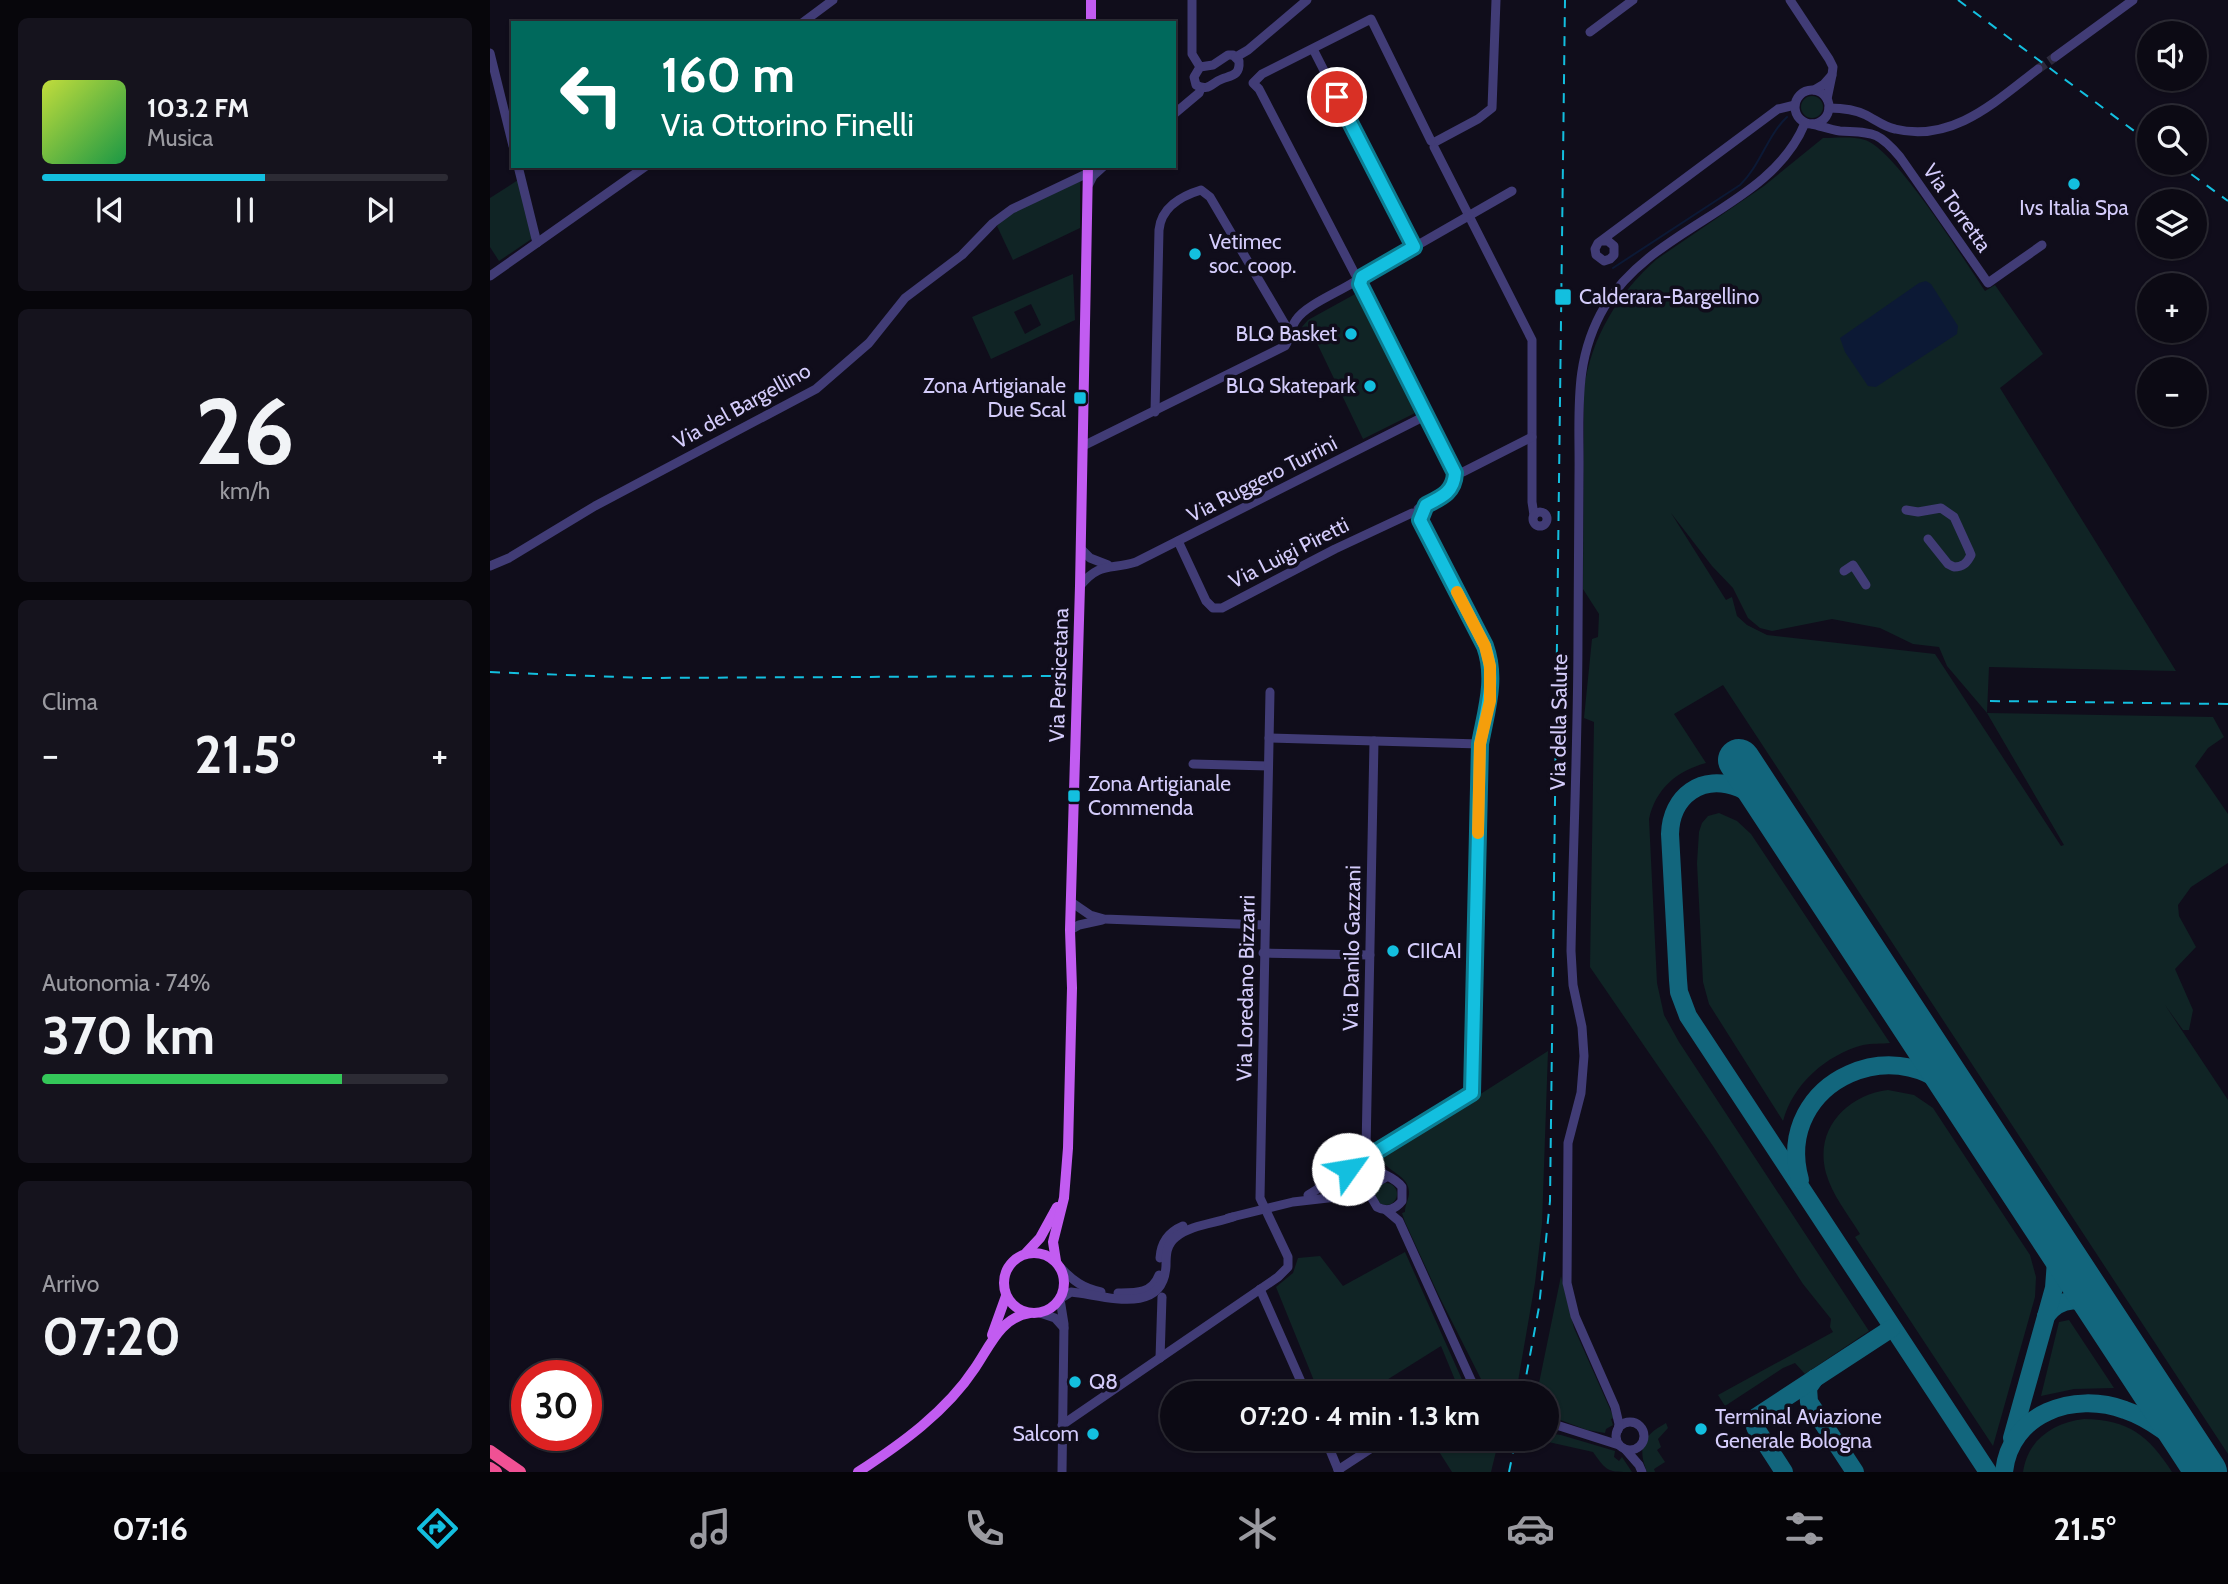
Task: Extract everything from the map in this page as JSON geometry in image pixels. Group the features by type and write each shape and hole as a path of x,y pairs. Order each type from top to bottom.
{"highway":[{"path":"490,1451 520,1472"},
{"path":"490,1468 496,1472"}],"main road":[{"path":"1091,0 1091,21"},
{"name":"Via Persicetana","path":"1058,1265 1053,1242 1062,1210 1065,1185 1072,988 1070,930 1088,170"},
{"name":"Via Persicetana","path":"1026,1253 1034,1247 1047,1228 1065,1185"},
{"path":"858,1472 905,1439 947,1403 1006,1324 1019,1315 1035,1313 1051,1308 1060,1299 1064,1284 1058,1265 1045,1254 1026,1253 1013,1260 1005,1272 1004,1287 1006,1296 1016,1307 1035,1313"},
{"path":"986,1350 1006,1296"}],"street":[{"path":"805,21 833,0"},
{"path":"1192,0 1192,54 1200,67"},
{"path":"1236,57 1239,68 1236,74 1209,88 1196,85 1194,76 1200,67 1213,65 1228,55 1236,57 1248,50 1307,0"},
{"path":"1433,143 1478,119 1492,108 1496,0"},
{"path":"1590,32 1633,0"},
{"path":"1790,0 1833,67 1828,107"},
{"path":"2055,57 2133,0"},
{"path":"1253,83 1262,74 1371,19 1532,340 1534,515"},
{"path":"1313,48 1414,247"},
{"path":"490,53 511,138"},
{"path":"1828,107 1854,111 1897,130 1938,130 1959,124 1978,114 2039,69"},
{"path":"1236,74 1253,83 1266,101 1455,473 1463,472 1532,437"},
{"path":"1809,123 1798,118 1795,105 1801,93 1814,90 1832,75"},
{"path":"1176,112 1197,95 1201,88"},
{"path":"1814,90 1822,93 1831,124 1838,131"},
{"path":"1614,231 1614,255 1610,260 1604,261 1598,258 1596,246 1614,231 1778,109 1795,105"},
{"name":"Via della Salute","path":"1619,1439 1615,1407 1575,1316 1569,1294 1567,1270 1568,1143 1581,1093 1584,1056 1582,1027 1573,985 1571,951 1580,372 1596,324 1607,303 1627,276 1649,256 1767,175 1809,123 1821,122 1828,107"},
{"name":"Via Torretta","path":"1809,123 1838,131 1866,132 1887,142 1988,283 2042,245"},
{"path":"518,168 537,243"},
{"path":"490,276 643,168"},
{"path":"1088,186 1093,176 1102,168"},
{"name":"Via del Bargellino","path":"490,566 509,558 595,506 816,389 869,343 905,298 962,255 1001,216 1088,170"},
{"path":"1155,412 1160,224 1164,213 1179,200 1201,190 1210,197 1290,333"},
{"path":"1083,446 1285,346 1294,323 1301,314 1512,191"},
{"path":"1601,242 1608,241 1612,244"},
{"name":"Via Ruggero Turrini","path":"1080,586 1091,573 1110,566 1136,562 1427,415"},
{"name":"Via Luigi Piretti","path":"1178,541 1206,601 1213,608 1222,608 1335,549 1417,513 1446,494 1454,485 1455,473"},
{"path":"1906,510 1918,512 1941,508 1950,512 1969,550 1969,559 1965,564 1954,567 1928,539"},
{"path":"1308,1195 1472,1093 1480,744 1490,701 1488,655 1417,513"},
{"path":"1081,549 1090,558 1110,566"},
{"path":"1844,571 1853,565 1866,585"},
{"name":"Via Loredano Bizzarri","path":"1260,1289 1285,1271 1289,1262 1260,1198 1270,692"},
{"path":"1269,738 1480,744"},
{"name":"Via Danilo Gazzani","path":"1368,1156 1374,741"},
{"path":"1193,764 1268,766"},
{"path":"1071,902 1090,915 1104,919 1264,925"},
{"path":"1070,930 1104,919"},
{"path":"1263,953 1370,956"},
{"path":"1368,1156 1375,1168 1402,1187 1399,1221 1473,1381"},
{"path":"1373,1203 1370,1195 1375,1168"},
{"path":"1354,1195 1386,1177"},
{"path":"1062,1472 1064,1325 1060,1299 1071,1292 1098,1297 1148,1297 1158,1290 1164,1280 1167,1250 1173,1239 1183,1232 1264,1209 1312,1199 1354,1195 1386,1210 1399,1221"},
{"path":"1386,1210 1395,1208 1402,1201"},
{"path":"1058,1265 1071,1279 1091,1290 1114,1293 1146,1291 1158,1280 1161,1247 1172,1232 1184,1225 1233,1217"},
{"path":"1062,1425 1260,1289 1301,1381"},
{"path":"1160,1358 1162,1297"},
{"path":"1035,1313 1055,1318 1064,1325"},
{"name":"Via della Salute","path":"1615,1407 1629,1422"},
{"path":"1629,1422 1642,1429 1644,1437 1640,1469 1619,1439 1622,1424 1629,1422"},
{"path":"1559,1426 1601,1438 1619,1439 1633,1450 1641,1445"},
{"path":"1331,1451 1339,1471 1368,1451"}],"green space":[{"path":"1812,96 1820,99 1823,107 1820,115 1812,118 1804,115 1801,107 1804,99"},
{"path":"1823,138 1865,140 1894,163 1929,208 1985,291 1995,285 2043,354 2000,388 2176,671 1989,667 1987,713 2213,717 2224,737 2208,748 2195,766 2228,814 2228,863 2191,887 2178,905 2179,916 2196,947 2175,969 2193,1010 2189,1030 2183,1030 2165,1005 2228,1100 2228,1454 1723,685 1674,714 1706,763 1669,782 1657,798 1649,819 1657,983 1664,1015 1679,1042 1869,1331 1805,1374 1795,1363 1725,1406 1718,1395 1833,1332 1830,1327 1831,1319 1803,1284 1713,1146 1590,967 1594,722 1584,718 1592,639 1598,637 1599,614 1583,589 1584,389 1600,334 1630,286 1657,259 1764,186","holes":["1671,513 1712,566 1733,588 1748,618 1760,628 1772,631 1832,619 1880,628 1913,644 1939,647 1947,666 1987,713 2064,845 2061,846 1935,654 1767,635 1747,625 1737,616 1732,597 1726,600"]},
{"path":"518,180 533,238 499,261 490,247 490,198"},
{"path":"1080,180 1080,228 1013,260 997,226 1012,212"},
{"path":"1073,274 1075,320 991,359 972,317","holes":["1031,304 1041,325 1025,334 1014,312"]},
{"name":"BLQ Skatepark","path":"1357,293 1415,413 1363,439 1315,339 1309,341 1302,327 1308,320"},
{"path":"1719,813 1737,821 1751,834 1890,1043 1863,1045 1824,1064 1803,1083 1783,1121 1709,1004 1703,982 1697,863 1699,832 1708,816"},
{"path":"1548,1051 1542,1224 1518,1381 1482,1381 1405,1222 1402,1213 1405,1212 1409,1194 1406,1182 1380,1158"},
{"path":"1888,1090 1914,1095 1933,1108 2030,1255 2036,1277 2035,1297 1993,1446 1855,1237 1860,1234 1836,1197 1826,1173 1825,1142 1837,1117 1859,1099"},
{"path":"1386,1183 1394,1186 1397,1194 1394,1202 1386,1205 1378,1202 1375,1194 1378,1186"},
{"path":"1405,1252 1463,1381 1455,1381 1441,1346 1385,1381 1314,1381 1276,1287 1293,1273 1298,1258 1320,1256 1343,1286"},
{"path":"1561,1276 1574,1328 1614,1418 1611,1419 1613,1425 1606,1429 1605,1433 1587,1430 1559,1420 1559,1381 1539,1381"},
{"path":"2069,1320 2114,1388 2074,1389 2041,1396 2059,1322"},
{"path":"2084,1419 2113,1422 2136,1432 2154,1448 2172,1472 2023,1472 2030,1450 2044,1435 2062,1424"},
{"path":"1666,1423 1668,1428 1658,1439 1661,1447 1657,1450 1665,1462 1654,1469 1655,1472 1647,1472 1643,1455 1644,1443 1652,1432"},
{"path":"1559,1435 1615,1451 1614,1457 1619,1461 1622,1457 1632,1472 1609,1470 1593,1452 1559,1444"},
{"path":"1439,1451 1496,1451 1491,1472 1452,1472"}],"water":[{"path":"1926,281 1931,284 1958,326 1957,334 1876,387 1868,386 1845,352 1840,338 1919,283"}],"waterway":[{"path":"1613,268 1740,185 1787,117"}],"taxiway":[{"path":"1774,815 1749,793 1725,784 1701,786 1691,791 1676,809 1670,834 1679,992 1688,1016 1988,1472"},
{"path":"1800,1180 1797,1145 1806,1114 1824,1090 1850,1074 1879,1066 1910,1068 1940,1080 1965,1105"},
{"path":"2012,1438 2054,1288 2056,1261 2052,1237"},
{"path":"2046,1316 2058,1305 2072,1301 2087,1303 2101,1313"},
{"path":"1784,1472 1755,1427 1756,1417 1892,1328"},
{"path":"1815,1378 1808,1388 1809,1402 1855,1472"},
{"path":"2004,1472 2009,1452 2018,1435 2031,1421 2048,1412 2085,1403 2105,1405 2135,1414 2163,1430 2197,1458"}],"runway":[{"path":"1739,760 2206,1472"}],"tunnel":[{"path":"2038,69 2055,57"}],"railway":[{"path":"1525,1381 1539,1307 1550,1201 1565,0"},
{"path":"1958,0 2137,133"},
{"path":"2192,175 2228,201"},
{"path":"490,672 643,678 1057,676"},
{"path":"1990,701 2228,704"},
{"path":"1509,1472 1513,1451"}],"slow traffic":[{"path":"1457,592 1485,646 1490,666 1490,701 1480,744 1478,833"}],"place":[{"name":"Ivs Italia Spa","path":"2074,184"},
{"name":"Vetimec soc. coop.","path":"1195,254"},
{"name":"Calderara-Bargellino","path":"1563,297"},
{"name":"BLQ Basket","path":"1351,334"},
{"name":"BLQ Skatepark","path":"1370,386"},
{"name":"Zona Artigianale Due Scal","path":"1080,398"},
{"name":"Zona Artigianale Commenda","path":"1074,796"},
{"name":"CIICAI","path":"1393,951"},
{"name":"Q8","path":"1075,1382"},
{"name":"Terminal Aviazione Generale Bologna","path":"1701,1429"},
{"name":"Salcom","path":"1093,1434"}],"route":[{"path":"1337,97 1414,247 1362,277 1360,284 1455,473 1454,485 1446,494 1424,507 1420,520 1485,646 1490,666 1490,701 1480,744 1472,1093 1348,1169"}]}
